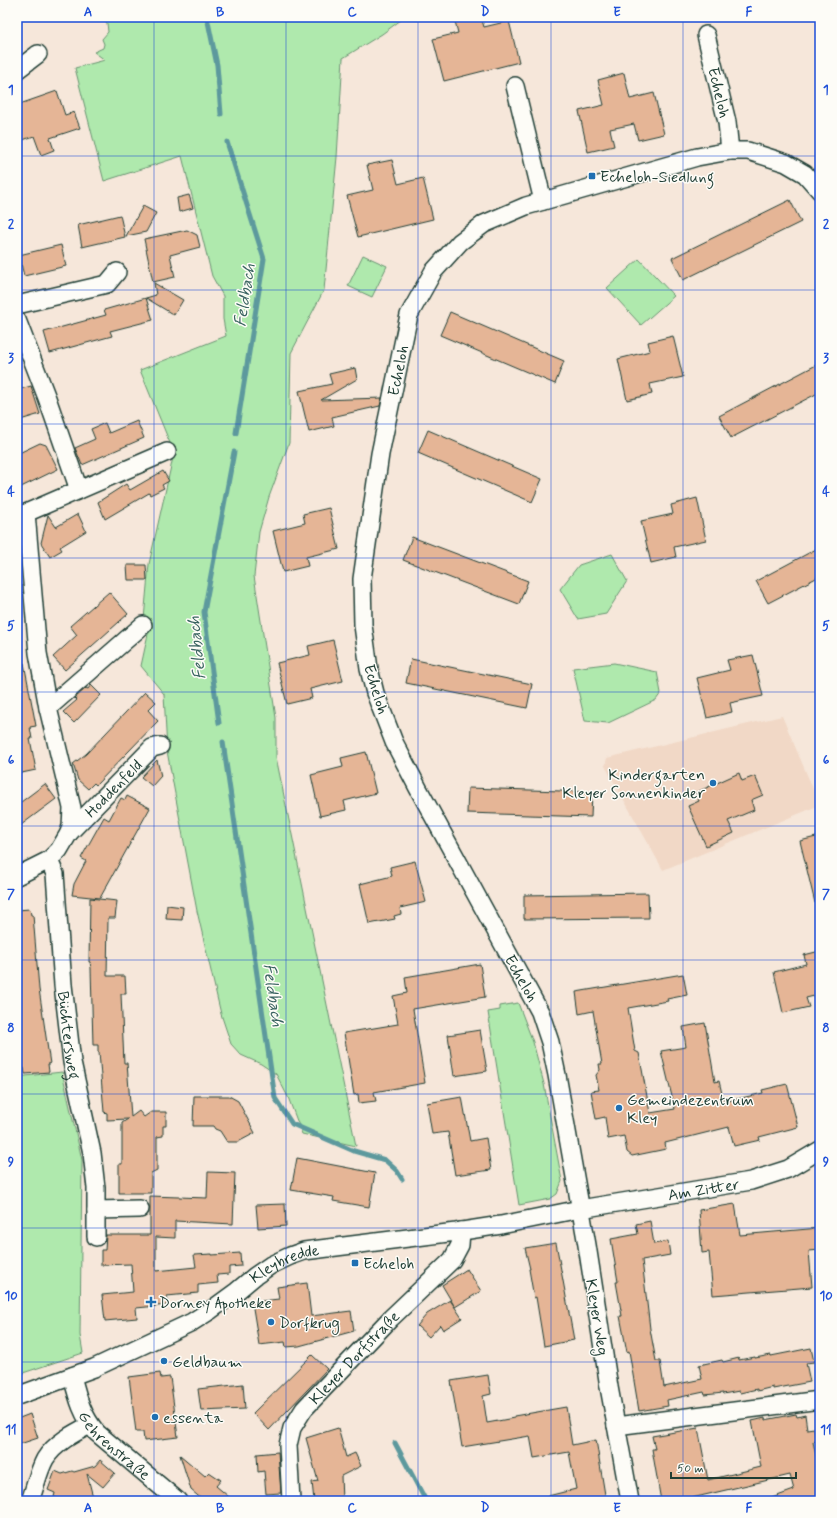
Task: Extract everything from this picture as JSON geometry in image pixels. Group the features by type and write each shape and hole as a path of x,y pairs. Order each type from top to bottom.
{"street":[{"name":"Echeloh","path":"706,35 727,122 730,150"},
{"path":"17,70 38,54"},
{"path":"514,86 543,201"},
{"name":"Echeloh","path":"580,1208 550,1042 540,1012 394,742 375,693 368,669 362,624 362,579 378,465 409,315 433,272 460,242 484,224 526,206 697,156 730,150 748,151 786,163 805,174 820,191"},
{"path":"17,305 108,284 117,272"},
{"path":"17,320 47,398 79,490"},
{"path":"17,876 49,860 59,850 69,833 72,808 48,708 38,653 21,514 167,452"},
{"path":"48,708 143,625"},
{"name":"Hoddenfeld","path":"69,833 152,748 160,746"},
{"name":"Büchtersweg","path":"49,860 55,874 63,986 72,1062 92,1153 96,1188 96,1237"},
{"name":"Am Zitter","path":"580,1208 752,1181 788,1169 820,1150"},
{"name":"Kleybredde","path":"17,1396 72,1376 192,1322 271,1265 304,1251 461,1231 580,1208"},
{"name":"Kleyer Weg","path":"580,1208 630,1501"},
{"path":"96,1210 140,1209"},
{"name":"Kleyer Dorfstraße","path":"291,1501 288,1445 292,1428 304,1409 392,1318 452,1260 460,1246 461,1231"},
{"name":"Gehrenstraße","path":"72,1376 80,1407 90,1425 97,1433 178,1501"},
{"path":"616,1426 820,1400"},
{"path":"30,1501 45,1460 53,1449 78,1431 90,1425"}],"shaded area":[{"name":"Kindergarten Kleyer Sonnenkinder","path":"782,716 820,805 663,870 605,766 607,758"}],"green space":[{"path":"101,17 405,17 382,34 343,58 337,157 324,290 291,353 289,443 269,497 259,532 254,576 276,718 276,757 356,1146 302,1134 288,1097 276,1074 261,1064 241,1055 231,1044 221,1014 197,911 167,751 164,694 141,666 148,634 144,619 149,564 174,453 140,370 226,336 223,319 223,296 212,276 182,156 104,181 75,68 105,60 94,52 103,48 104,44 102,39 108,32 107,23"},
{"path":"363,255 387,266 372,297 348,286"},
{"path":"639,259 674,296 641,325 607,288"},
{"path":"612,554 627,581 606,614 578,619 560,589 579,565"},
{"path":"614,663 657,672 661,693 656,700 608,723 585,721 573,668"},
{"path":"518,1003 533,1042 544,1084 562,1181 557,1194 550,1199 519,1205 488,1012 500,1010 500,1006"},
{"path":"62,1072 82,1160 80,1335 83,1353 17,1375 17,1077"}],"building":[{"path":"454,17 481,17 484,27 509,21 519,62 444,81 433,39 458,33"},
{"path":"624,73 630,99 654,93 664,134 638,140 634,124 610,129 614,146 588,152 579,111 604,105 598,80"},
{"path":"57,91 65,115 74,112 80,128 50,138 54,150 41,155 34,136 17,142 17,105"},
{"path":"392,160 398,184 423,178 433,219 358,237 347,196 373,190 367,165"},
{"path":"189,195 193,208 179,212 177,198"},
{"path":"790,200 801,222 683,280 672,258"},
{"path":"143,206 156,213 146,232 126,236"},
{"path":"120,215 125,237 82,247 78,225"},
{"path":"187,230 197,235 200,247 170,255 175,277 153,282 144,239"},
{"path":"61,245 66,266 24,276 19,255"},
{"path":"154,283 183,300 174,315 146,298 156,295"},
{"path":"146,298 153,320 110,331 112,336 50,353 44,332 106,315 104,310"},
{"path":"450,312 564,361 555,384 440,335"},
{"path":"673,336 683,377 650,384 652,394 627,400 618,359 650,351 648,342"},
{"path":"820,363 820,392 731,438 719,416"},
{"path":"355,368 357,379 321,400 382,398 380,406 332,417 334,426 309,432 299,391 332,384 329,374"},
{"path":"31,386 40,414 17,421 17,390"},
{"path":"137,421 144,438 82,465 75,448 95,439 91,429 105,423 109,433"},
{"path":"428,430 542,479 532,502 418,453"},
{"path":"40,443 46,445 58,469 17,489 17,454"},
{"path":"163,471 169,481 162,485 164,488 150,495 149,493 105,519 98,502 126,484 130,490"},
{"path":"697,498 706,540 674,547 676,557 651,563 641,521 673,514 671,505"},
{"path":"329,508 339,549 306,557 308,566 283,572 273,531 305,523 303,514"},
{"path":"78,514 86,531 60,547 62,550 50,557 41,543 48,515 56,527"},
{"path":"412,537 528,581 519,604 403,560"},
{"path":"820,547 820,576 768,603 756,581"},
{"path":"127,565 146,565 147,580 128,580"},
{"path":"109,592 128,614 65,670 53,657 77,635 70,626"},
{"path":"333,640 343,681 310,689 312,698 287,704 277,663 310,655 308,646"},
{"path":"753,655 763,696 730,703 732,712 707,718 697,678 730,670 727,660"},
{"path":"411,659 532,684 527,708 406,683"},
{"path":"24,663 36,726 30,727 32,739 30,739 36,770 17,774 17,664"},
{"path":"91,685 101,695 74,723 63,712 77,700 75,698 86,688 88,689"},
{"path":"145,692 156,702 148,710 158,721 96,785 94,783 88,789 78,780 73,764 86,754"},
{"path":"366,752 376,793 344,801 346,810 320,816 311,775 343,767 341,758"},
{"path":"157,760 161,776 152,786 141,777"},
{"path":"739,773 742,781 755,776 763,795 751,800 754,810 728,821 734,833 706,846 688,806 699,801 695,793"},
{"path":"45,784 56,799 17,828 17,805"},
{"path":"468,788 592,792 591,817 467,813"},
{"path":"127,796 150,808 100,898 72,895 74,884 86,861 81,858 104,817 109,820 121,798 125,800"},
{"path":"820,836 820,903 815,903 800,841"},
{"path":"415,861 426,902 400,908 401,914 394,916 395,919 369,924 360,884 392,876 390,867"},
{"path":"648,893 649,918 524,919 524,895"},
{"path":"90,898 117,901 115,918 108,918 107,976 125,976 126,994 121,994 124,1063 127,1063 131,1117 139,1111 144,1117 151,1112 166,1112 166,1126 163,1126 163,1136 157,1137 157,1170 151,1173 151,1193 119,1193 119,1164 122,1164 122,1123 128,1119 107,1120 107,1113 104,1112 98,1045 93,1045 91,968 89,962"},
{"path":"167,905 183,907 182,920 166,919"},
{"path":"30,909 31,915 33,915 39,989 50,1064 48,1064 49,1072 25,1074 24,1068 17,1069 17,995 20,995 17,953 17,910"},
{"path":"820,951 820,999 815,1000 814,996 806,998 809,1007 783,1013 774,972 806,964 804,955"},
{"path":"480,964 485,997 413,1009 425,1083 374,1092 376,1101 359,1103 358,1094 354,1095 344,1033 398,1024 393,996 407,993 405,977"},
{"path":"683,974 687,995 667,999 668,1001 628,1008 635,1051 639,1053 650,1113 675,1109 661,1051 686,1047 683,1027 705,1023 715,1082 719,1081 724,1102 763,1093 762,1090 787,1084 798,1127 759,1137 760,1140 734,1146 729,1127 665,1143 666,1149 632,1156 627,1152 624,1136 608,1139 605,1117 596,1119 591,1091 599,1090 596,1075 600,1070 599,1064 602,1064 593,1011 579,1014 576,992"},
{"path":"480,1030 487,1071 454,1076 448,1035"},
{"path":"194,1096 229,1096 238,1101 255,1133 238,1142 227,1142 220,1131 215,1129 213,1126 193,1126"},
{"path":"462,1097 470,1141 486,1138 491,1170 455,1175 448,1132 432,1134 427,1103"},
{"path":"297,1158 375,1173 369,1207 333,1201 334,1197 291,1190"},
{"path":"208,1172 235,1173 233,1224 175,1221 175,1238 156,1237 156,1271 196,1267 194,1255 240,1253 241,1266 229,1267 229,1274 217,1275 218,1283 198,1285 198,1293 167,1296 168,1305 136,1308 137,1318 105,1321 102,1295 133,1292 131,1264 101,1265 101,1250 105,1250 106,1235 150,1235 150,1196 207,1198"},
{"path":"285,1204 286,1226 258,1228 256,1205"},
{"path":"735,1204 740,1235 820,1228 820,1250 809,1251 812,1287 713,1295 709,1252 702,1253 699,1210"},
{"path":"650,1221 654,1244 668,1241 670,1255 642,1260 650,1329 656,1361 660,1361 664,1387 702,1379 699,1365 722,1360 723,1362 739,1358 739,1360 771,1356 811,1348 814,1362 806,1363 810,1382 773,1389 773,1387 757,1391 757,1389 740,1393 739,1391 705,1395 704,1392 667,1400 668,1406 639,1411 629,1351 627,1352 620,1316 622,1316 611,1239 638,1234 636,1224"},
{"path":"556,1243 574,1340 544,1346 536,1297 534,1298 530,1269 525,1248"},
{"path":"467,1269 481,1291 455,1307 442,1285"},
{"path":"307,1283 311,1316 351,1311 354,1331 299,1346 286,1347 285,1342 259,1345 252,1302 279,1299 277,1287"},
{"path":"450,1300 462,1318 443,1330 440,1325 429,1337 417,1326 427,1314"},
{"path":"312,1355 327,1369 269,1430 253,1413"},
{"name":"essenta","path":"160,1373 161,1378 170,1377 178,1437 144,1441 143,1432 136,1432 129,1377"},
{"path":"488,1375 491,1394 483,1396 487,1423 514,1418 514,1416 566,1407 572,1445 596,1440 606,1501 549,1501 548,1496 576,1489 569,1452 534,1458 530,1436 462,1447 451,1381"},
{"path":"243,1384 245,1409 201,1411 198,1389"},
{"path":"30,1414 38,1438 17,1445 17,1419"},
{"path":"796,1414 797,1417 805,1415 807,1429 814,1428 816,1441 813,1442 820,1473 820,1501 769,1501 769,1499 794,1490 790,1475 679,1501 661,1501 652,1449 655,1449 652,1436 698,1428 708,1480 761,1467 752,1421"},
{"path":"338,1428 346,1457 355,1453 361,1466 341,1476 342,1501 314,1501 312,1482 318,1481 306,1438"},
{"path":"278,1452 281,1493 266,1494 264,1471 258,1472 257,1454"},
{"path":"180,1455 205,1476 209,1472 221,1480 216,1486 234,1501 204,1501 191,1490"},
{"path":"100,1460 115,1473 103,1487 87,1474 94,1501 56,1501 57,1498 54,1497 55,1493 48,1490 55,1471 62,1474 72,1471 74,1472 95,1466"}],"waterway":[{"name":"Feldbach","path":"207,17 217,65 221,114"},
{"name":"Feldbach","path":"227,142 264,259 236,433"},
{"name":"Feldbach","path":"219,723 204,612 234,452"},
{"name":"Feldbach","path":"223,742 275,1098 292,1124 354,1151 385,1160 397,1171 402,1179"},
{"name":"Feldbach","path":"395,1443 426,1501"}],"place":[{"name":"Echeloh-Siedlung","path":"592,176"},
{"name":"Kindergarten Kleyer Sonnenkinder","path":"713,783"},
{"name":"Gemeindezentrum Kley","path":"619,1108"},
{"name":"Echeloh","path":"355,1263"},
{"name":"Dorney Apotheke","path":"151,1302"},
{"name":"Dorfkrug","path":"271,1322"},
{"name":"Geldbaum","path":"164,1361"},
{"name":"essenta","path":"155,1417"}]}
